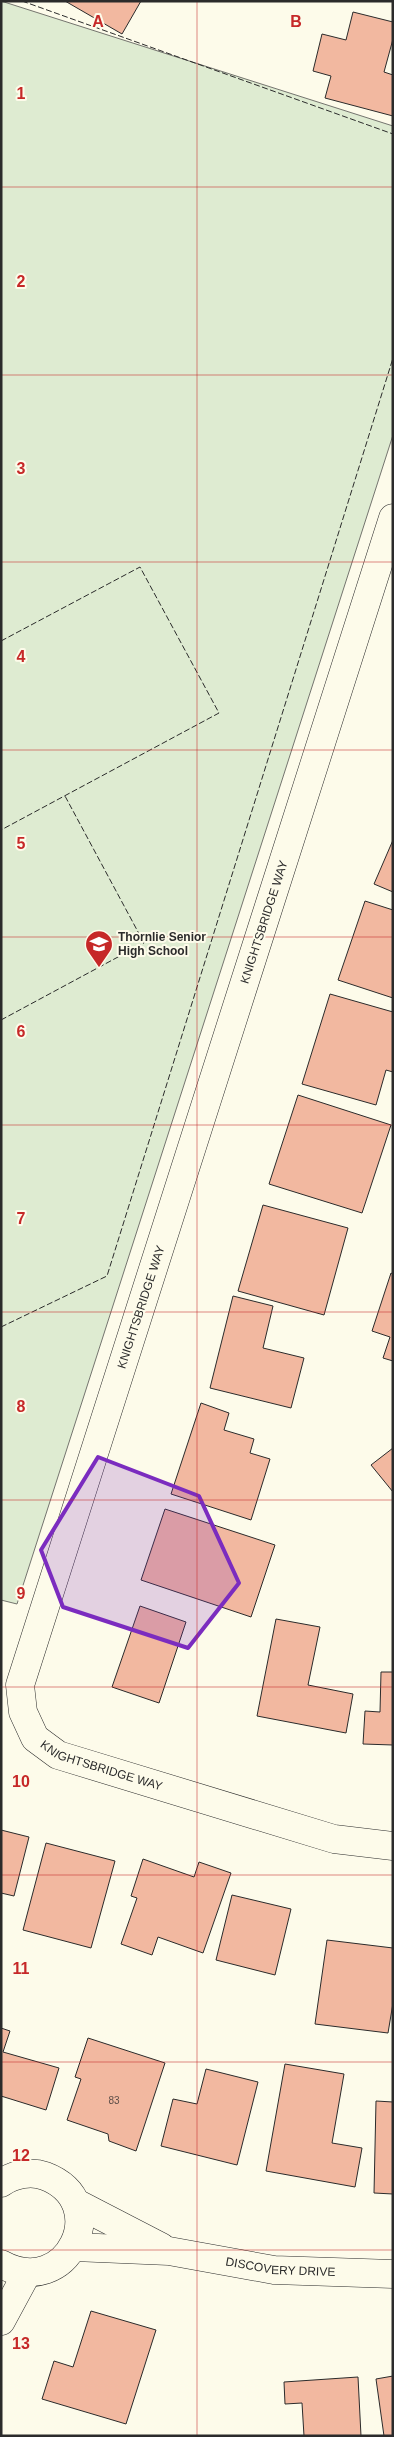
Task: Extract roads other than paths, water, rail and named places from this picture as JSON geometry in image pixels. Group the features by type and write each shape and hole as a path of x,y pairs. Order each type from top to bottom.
{"street":[{"name":"KNIGHTSBRIDGE WAY","path":"393,518 20,1685 23,1712 35,1738 58,1755 334,1839 393,1846"},
{"name":"DISCOVERY DRIVE","path":"3,2180 23,2174 39,2174 54,2180 67,2190 76,2203 170,2251"},
{"path":"1,2264 27,2273 41,2272 54,2267 74,2247 79,2233 80,2218 76,2203"},
{"name":"DISCOVERY DRIVE","path":"74,2247 170,2251 274,2270 393,2274"},
{"path":"1,2321 27,2273"}],"place":[{"name":"Thornlie Senior High School","path":"99,968"}]}
